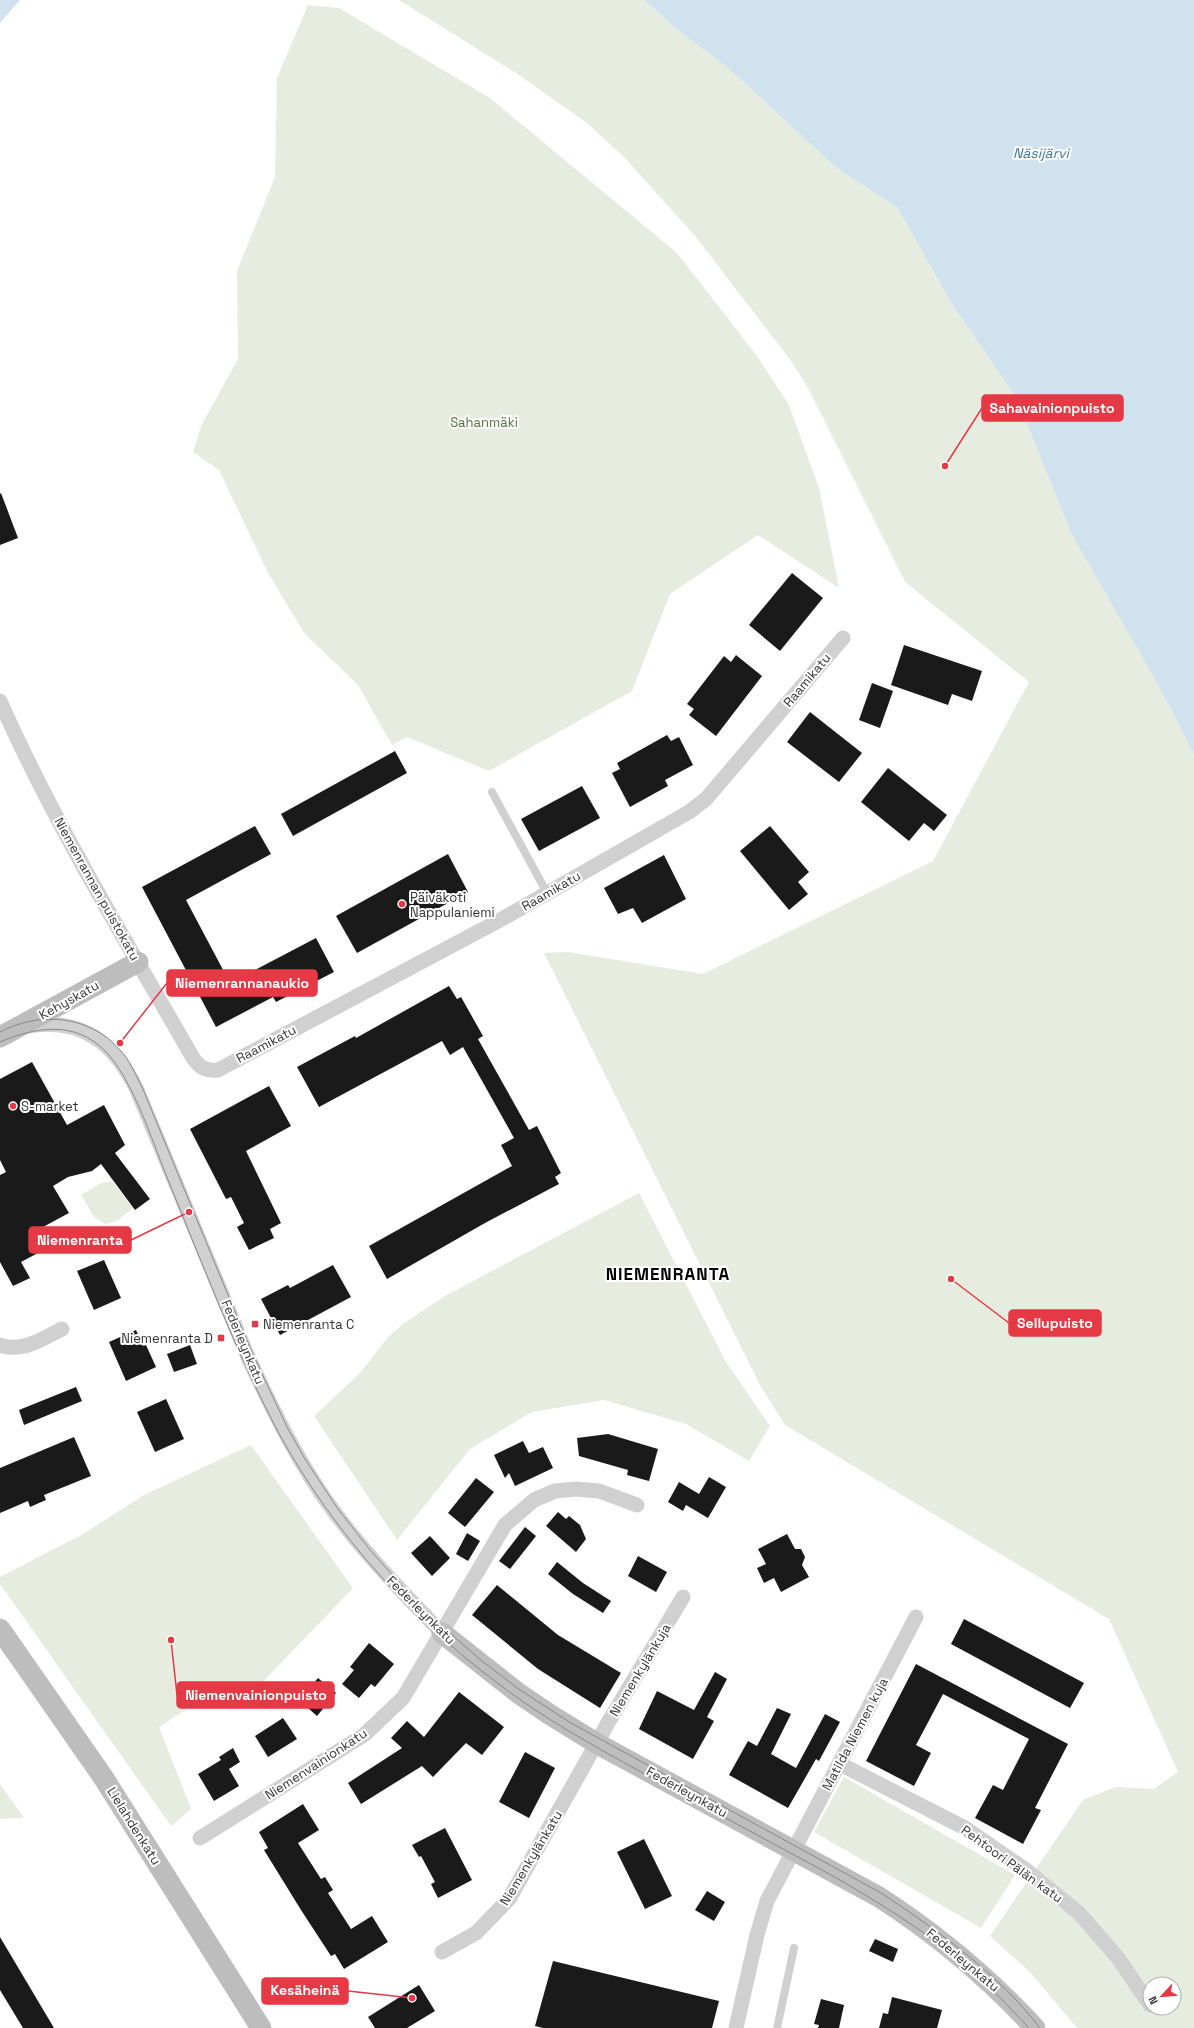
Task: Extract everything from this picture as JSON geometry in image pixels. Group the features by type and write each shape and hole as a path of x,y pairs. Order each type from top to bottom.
{"street":[{"name":"Raamikatu","path":"205,1070 218,1070 502,919 689,812 706,799 842,638"},
{"name":"Niemenrannan puistokatu","path":"0,701 49,802 193,1058 205,1070"},
{"name":"Kehyskatu","path":"8,1033 138,962"},
{"name":"Federleynkatu","path":"8,1033 46,1023 83,1030 108,1047 123,1064 137,1090 248,1358 298,1454 335,1512 367,1554 409,1600 442,1633 518,1693 596,1743 879,1897 920,1924 965,1959 998,1989 1035,2028"},
{"path":"0,1345 8,1348 25,1347 62,1329"},
{"name":"Niemenvainionkatu","path":"200,1838 364,1735 403,1698 505,1525 534,1500 555,1492 576,1489 599,1491 637,1505"},
{"name":"Niemenkylänkuja","path":"596,1743 683,1597"},
{"name":"Matilda Niemen kuja","path":"736,2028 757,1935 767,1901 916,1617"},
{"name":"Lielahdenkatu","path":"0,1629 103,1777 261,2028"},
{"name":"Niemenkylänkatu","path":"442,1952 476,1933 509,1899 596,1743"},
{"name":"Pehtoori Pälän katu","path":"840,1764 965,1828 1026,1870 1079,1913 1118,1958 1142,1993"}],"lane":[{"path":"492,792 547,893"},
{"path":"777,2028 794,1948"}],"green space":[{"path":"399,0 644,0 680,32 727,67 839,170 897,207 953,306 1016,397 1072,535 1158,685 1194,754 1194,2028 1077,2028 1030,1972 990,1936 1083,1800 1116,1787 1154,1789 1178,1772 1109,1619 785,1425 760,1385 544,953 568,952 703,974 933,861 1029,682 905,582 807,386 791,361 696,237 624,157 587,123 516,73"},
{"name":"Sahanmäki","path":"308,5 339,8 490,98 677,253 757,356 789,405 819,488 839,588 758,535 670,594 632,691 489,771 407,737 392,745 358,685 304,633 267,571 219,470 193,452 201,426 238,359 237,271 275,177 277,78"},
{"path":"112,1181 133,1208 117,1221 105,1224 94,1217 81,1195 101,1183"},
{"path":"639,1193 726,1362 770,1426 749,1461 686,1424 604,1400 532,1412 470,1449 397,1540 314,1416 360,1373 388,1337 404,1323 445,1296"},
{"path":"251,1445 353,1588 253,1692 196,1703 159,1727 191,1809 171,1826 0,1584 0,1577 83,1534 144,1495"},
{"path":"844,1777 1015,1875 981,1928 814,1832"},
{"path":"0,1784 24,1818 0,1819"}],"water":[{"path":"0,0 20,0 0,23"},
{"name":"Näsijärvi","path":"644,0 1194,0 1194,754 1158,685 1072,535 1016,397 953,306 897,207 839,170 727,67 680,32"}],"building":[{"path":"1,493 18,538 0,545 0,494"},
{"path":"792,573 823,598 780,651 749,625"},
{"path":"904,645 982,671 972,701 952,694 948,705 891,685"},
{"path":"736,655 762,676 716,736 689,715 694,709 687,704 724,656 731,662"},
{"path":"872,683 893,691 880,728 859,720"},
{"path":"810,712 862,753 839,782 787,742"},
{"path":"667,735 671,741 679,737 693,765 665,780 668,786 630,807 612,773 620,769 617,763"},
{"path":"395,751 407,773 293,836 281,814"},
{"path":"888,768 947,815 934,831 924,823 909,841 861,802"},
{"path":"582,786 600,818 539,851 521,819"},
{"path":"255,826 271,854 186,900 230,983 316,938 334,972 276,1002 273,997 216,1027 142,887"},
{"path":"770,826 809,872 798,882 808,894 789,910 740,851"},
{"name":"Päiväkoti Nappulaniemi","path":"448,854 468,892 357,953 336,916"},
{"path":"664,855 686,899 642,923 633,908 618,914 604,888"},
{"path":"449,986 457,999 461,997 483,1036 478,1039 529,1130 537,1126 561,1173 555,1177 559,1184 485,1223 387,1279 369,1246 512,1166 501,1145 514,1138 463,1047 450,1055 442,1041 319,1107 297,1067 355,1036 356,1038"},
{"path":"32,1062 67,1125 104,1105 125,1145 115,1153 150,1199 135,1210 101,1164 92,1171 68,1177 53,1186 69,1213 43,1227 53,1245 21,1262 30,1278 13,1286 0,1262 0,1175 6,1172 0,1160 0,1079"},
{"path":"269,1086 291,1126 246,1151 281,1223 270,1229 274,1238 249,1250 237,1227 244,1223 231,1197 226,1199 190,1129"},
{"path":"104,1260 121,1298 94,1310 77,1271"},
{"path":"333,1265 351,1297 280,1335 261,1299 288,1285 290,1288"},
{"path":"136,1330 143,1346 146,1345 156,1367 126,1381 109,1342"},
{"path":"190,1345 197,1364 174,1372 167,1354"},
{"path":"76,1387 82,1401 24,1425 19,1410"},
{"path":"166,1399 184,1439 155,1452 137,1412"},
{"path":"608,1434 658,1449 649,1481 627,1475 628,1470 579,1456 577,1438"},
{"path":"74,1437 91,1476 44,1495 46,1500 30,1507 28,1501 0,1513 0,1468"},
{"path":"523,1441 529,1453 543,1447 553,1468 515,1486 509,1473 505,1478 494,1455"},
{"path":"709,1477 726,1487 708,1518 686,1505 683,1511 668,1502 679,1482 699,1494"},
{"path":"476,1478 494,1492 465,1527 448,1513"},
{"path":"558,1512 566,1519 569,1516 580,1525 586,1539 576,1552 546,1526"},
{"path":"525,1527 536,1536 510,1569 499,1561"},
{"path":"467,1533 480,1541 468,1561 456,1554"},
{"path":"787,1534 795,1549 801,1549 805,1557 802,1565 809,1577 781,1592 774,1578 764,1583 757,1568 766,1564 758,1549"},
{"path":"430,1536 450,1558 432,1576 411,1553"},
{"path":"638,1556 667,1572 656,1592 628,1576"},
{"path":"557,1562 583,1583 611,1601 603,1613 573,1594 548,1574"},
{"path":"497,1585 558,1635 621,1673 600,1708 538,1669 472,1615"},
{"path":"964,1619 1084,1683 1070,1708 951,1644"},
{"path":"369,1643 394,1664 375,1687 371,1684 359,1698 342,1684 354,1670 350,1667"},
{"path":"916,1664 1068,1744 1035,1808 1041,1810 1023,1844 975,1818 993,1785 1003,1790 1029,1739 943,1694 916,1745 931,1753 914,1786 866,1761"},
{"path":"715,1672 727,1679 707,1717 714,1721 693,1759 639,1729 657,1691 694,1710"},
{"path":"318,1678 336,1693 317,1716 299,1700"},
{"path":"459,1692 504,1727 482,1755 466,1743 433,1777 422,1766 361,1804 348,1783 402,1748 391,1738 407,1721 424,1737"},
{"path":"777,1708 791,1714 771,1754 796,1768 825,1714 840,1722 819,1761 816,1759 788,1808 729,1775 748,1741 757,1746"},
{"path":"283,1718 297,1739 268,1757 255,1736"},
{"path":"233,1748 240,1762 229,1769 239,1786 214,1801 198,1774 221,1760 219,1757"},
{"path":"525,1752 555,1768 529,1818 499,1802"},
{"path":"303,1804 319,1830 298,1843 321,1879 325,1877 333,1890 328,1893 351,1929 372,1916 388,1942 344,1969 335,1954 331,1956 301,1910 264,1850 268,1848 259,1832"},
{"path":"445,1828 472,1880 438,1898 431,1884 435,1882 421,1856 419,1857 412,1845"},
{"path":"644,1839 672,1896 645,1909 617,1852"},
{"path":"707,1891 725,1902 714,1921 695,1910"},
{"path":"0,1937 54,2028 23,2028 0,1990"},
{"path":"875,1939 898,1949 893,1962 869,1951"},
{"path":"553,1961 719,2001 712,2028 543,2028 535,2026"},
{"path":"419,1985 435,2011 407,2028 375,2028 368,2017"},
{"path":"892,1997 942,2010 937,2028 879,2028 883,2013 888,2014"},
{"path":"821,1999 844,2005 839,2028 818,2028 819,2025 814,2024"}],"tram line":[{"path":"0,1032 15,1025 31,1021 47,1019 63,1020 79,1023 94,1029 108,1038 124,1054 142,1087 250,1348 287,1427 305,1459 338,1509 371,1551 411,1596 445,1629 482,1661 520,1690 571,1723 881,1893 902,1907 924,1922 986,1971 1006,1989 1040,2028"},
{"path":"0,1042 41,1030 54,1029 68,1031 81,1034 93,1041 105,1051 115,1063 124,1077 148,1128 218,1304 246,1368 277,1430 324,1506 352,1542 381,1576 444,1640 479,1669 550,1720 661,1783 833,1876 915,1927 947,1950 971,1970 1029,2028"}],"place":[{"name":"Sahavainionpuisto","path":"945,466"},
{"name":"Päiväkoti Nappulaniemi","path":"402,904"},
{"name":"Niemenrannanaukio","path":"120,1043"},
{"name":"S-market","path":"13,1106"},
{"name":"Niemenranta","path":"189,1212"},
{"name":"Sellupuisto","path":"951,1279"},
{"name":"Niemenranta C","path":"255,1324"},
{"name":"Niemenranta D","path":"221,1338"},
{"name":"Niemenvainionpuisto","path":"171,1640"},
{"name":"Kesäheinä","path":"412,1998"}],"district":[{"name":"NIEMENRANTA","path":"668,1274"}]}
